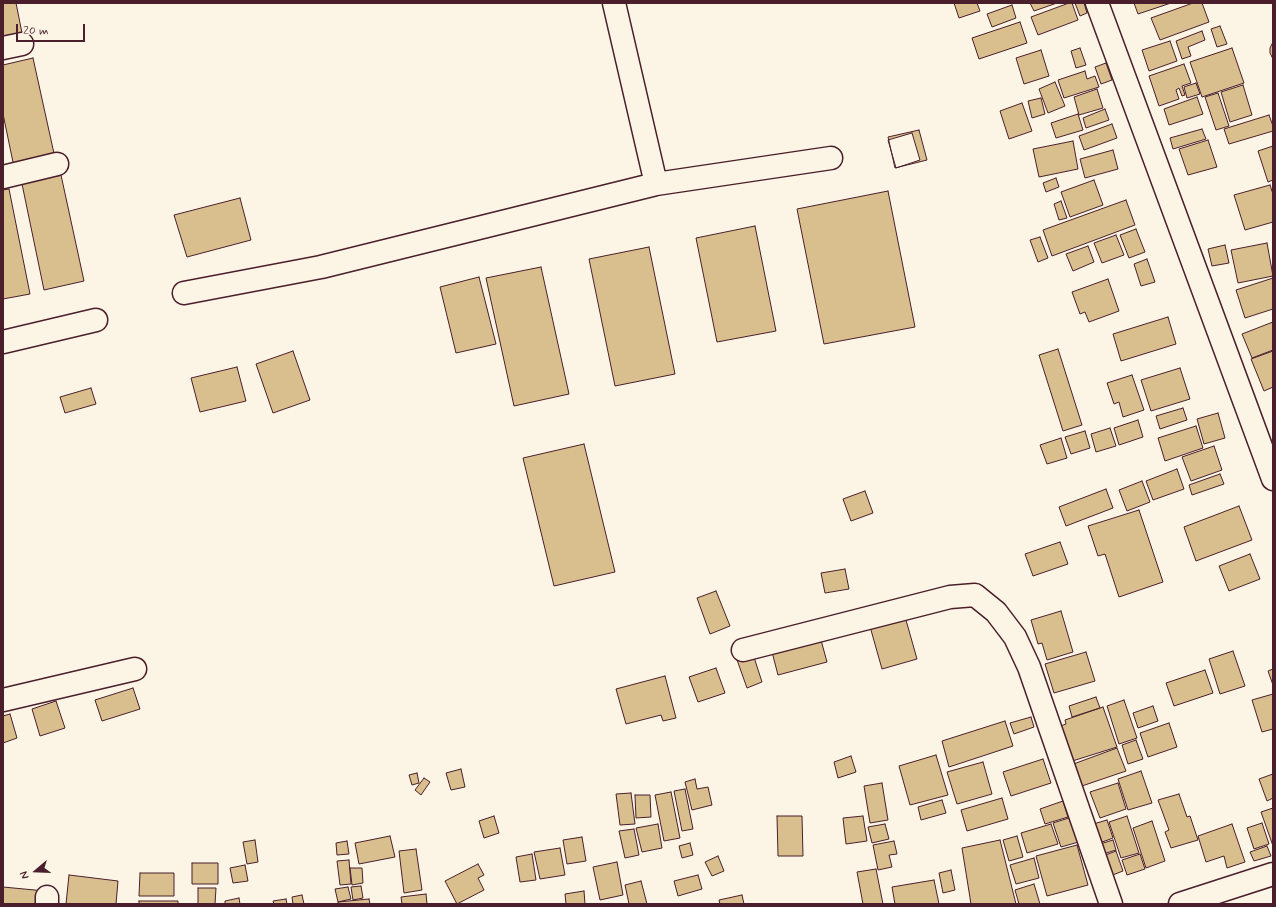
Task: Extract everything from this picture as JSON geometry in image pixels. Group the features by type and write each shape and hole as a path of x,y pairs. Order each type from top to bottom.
{"street":[{"path":"614,3 656,184"},
{"path":"1097,3 1273,479"},
{"path":"184,293 321,267 656,184 831,158"},
{"path":"3,176 57,164"},
{"path":"3,342 96,320"},
{"path":"742,650 950,597 975,595 996,612 1015,637 1029,667 1111,904"},
{"path":"3,700 134,669"},
{"path":"1180,904 1273,874"}],"building":[{"path":"3,3 16,3 22,33 3,37"},
{"path":"954,3 977,3 980,11 959,18"},
{"path":"1030,3 1057,3 1034,11"},
{"path":"1072,3 1078,20 1038,35 1031,17"},
{"path":"1075,3 1084,3 1087,13 1080,16"},
{"path":"1134,3 1171,3 1138,14"},
{"path":"1193,3 1202,3 1209,22 1160,40 1151,18"},
{"path":"1012,5 1016,18 992,27 987,14"},
{"path":"1020,22 1027,43 979,59 972,38"},
{"path":"1220,26 1227,44 1217,47 1211,29"},
{"path":"1202,31 1205,40 1188,47 1191,56 1182,59 1176,41"},
{"path":"1170,41 1177,61 1149,71 1142,50"},
{"path":"1273,42 1273,59 1270,53 1270,48"},
{"path":"1080,48 1086,65 1076,68 1071,51"},
{"path":"1232,48 1244,83 1202,97 1190,62"},
{"path":"1041,50 1049,76 1024,84 1016,58"},
{"path":"33,58 55,158 14,167 3,114 3,65"},
{"path":"1106,63 1112,80 1101,84 1095,67"},
{"path":"1184,64 1191,83 1182,86 1185,95 1182,96 1179,88 1176,90 1179,99 1159,106 1149,76"},
{"path":"1085,71 1087,79 1095,76 1099,87 1064,98 1058,80"},
{"path":"1055,82 1065,106 1048,113 1039,89"},
{"path":"1196,83 1200,94 1187,98 1184,87"},
{"path":"1243,85 1252,115 1230,122 1221,92"},
{"path":"1097,89 1103,108 1079,115 1074,97"},
{"path":"1218,93 1229,126 1216,130 1205,97"},
{"path":"1197,97 1203,114 1169,125 1164,109"},
{"path":"1041,98 1045,114 1032,118 1028,101"},
{"path":"1022,103 1032,131 1009,139 1000,111"},
{"path":"1105,109 1109,120 1086,128 1083,118"},
{"path":"1078,114 1083,130 1056,138 1051,123"},
{"path":"1269,115 1273,126 1273,131 1229,144 1224,129"},
{"path":"1112,124 1117,138 1084,150 1079,136"},
{"path":"1202,129 1206,139 1173,149 1170,138"},
{"path":"919,130 927,160 895,168 888,137"},
{"path":"912,133 920,160 896,168 888,140"},
{"path":"1208,140 1217,167 1188,175 1179,149"},
{"path":"1073,141 1078,169 1039,177 1033,149"},
{"path":"1273,146 1273,180 1268,182 1258,151"},
{"path":"1113,150 1118,169 1085,178 1080,159"},
{"path":"61,175 84,281 44,290 22,184"},
{"path":"1056,178 1059,187 1046,192 1043,183"},
{"path":"1094,180 1103,205 1070,217 1061,192"},
{"path":"1270,185 1273,194 1273,222 1245,230 1234,195"},
{"path":"9,189 30,294 3,299 3,190"},
{"path":"888,191 915,327 824,344 797,209"},
{"path":"240,198 251,240 187,257 174,215"},
{"path":"1126,200 1135,225 1052,256 1043,230"},
{"path":"1061,201 1067,218 1059,220 1054,204"},
{"path":"755,226 776,331 717,342 696,238"},
{"path":"1136,229 1145,252 1129,258 1120,235"},
{"path":"1116,235 1124,255 1102,263 1094,243"},
{"path":"1040,237 1048,258 1038,262 1030,240"},
{"path":"1267,243 1273,276 1238,283 1231,250"},
{"path":"1225,245 1229,263 1212,266 1208,249"},
{"path":"1088,246 1094,262 1073,271 1066,254"},
{"path":"649,247 675,374 615,386 589,259"},
{"path":"1147,259 1155,282 1141,286 1134,264"},
{"path":"541,267 569,394 514,406 486,278"},
{"path":"479,277 496,344 456,353 440,287"},
{"path":"1273,278 1273,309 1245,318 1236,290"},
{"path":"1108,279 1119,311 1089,322 1085,312 1080,314 1072,292"},
{"path":"1168,317 1176,344 1121,361 1113,334"},
{"path":"1273,322 1273,350 1252,358 1242,334"},
{"path":"1058,349 1082,425 1063,431 1039,355"},
{"path":"293,351 310,400 273,413 256,364"},
{"path":"1273,351 1273,387 1264,391 1251,359"},
{"path":"237,367 246,401 200,412 191,378"},
{"path":"1180,368 1190,399 1151,411 1141,380"},
{"path":"1132,375 1144,410 1123,417 1119,402 1114,404 1107,383"},
{"path":"91,388 96,404 65,413 60,397"},
{"path":"1183,408 1187,420 1160,429 1156,416"},
{"path":"1218,413 1225,438 1204,444 1197,419"},
{"path":"1138,420 1143,437 1119,445 1114,428"},
{"path":"1196,426 1203,448 1165,461 1158,438"},
{"path":"1110,428 1116,446 1096,452 1091,434"},
{"path":"1085,431 1090,448 1071,454 1065,437"},
{"path":"1061,438 1067,458 1047,464 1040,445"},
{"path":"584,444 615,572 554,586 523,458"},
{"path":"1214,446 1222,470 1191,481 1182,457"},
{"path":"1177,469 1184,489 1153,500 1146,481"},
{"path":"1220,474 1224,484 1192,495 1189,485"},
{"path":"1142,481 1150,502 1127,511 1119,490"},
{"path":"1106,489 1113,508 1066,526 1059,507"},
{"path":"865,491 873,513 851,521 843,499"},
{"path":"1239,506 1252,540 1196,561 1184,527"},
{"path":"1139,510 1163,582 1119,597 1105,554 1098,556 1088,526"},
{"path":"1060,542 1068,564 1033,576 1025,554"},
{"path":"1250,554 1260,579 1229,591 1219,566"},
{"path":"845,569 849,589 825,593 821,573"},
{"path":"716,591 730,626 710,634 697,598"},
{"path":"1061,611 1073,652 1047,660 1042,643 1038,644 1031,620"},
{"path":"904,613 917,659 882,669 869,623"},
{"path":"821,640 827,662 778,675 772,652"},
{"path":"752,651 762,682 747,688 736,657"},
{"path":"1233,651 1245,686 1220,694 1209,659"},
{"path":"1086,652 1095,681 1054,693 1045,664"},
{"path":"716,668 725,693 698,702 689,677"},
{"path":"1273,669 1273,685 1268,671"},
{"path":"1205,670 1213,693 1174,706 1166,683"},
{"path":"665,676 676,718 663,721 661,715 626,724 616,689"},
{"path":"133,688 140,709 102,721 95,700"},
{"path":"1273,694 1273,729 1262,732 1252,700"},
{"path":"1096,697 1100,708 1072,717 1069,706"},
{"path":"1124,700 1137,738 1119,744 1107,706"},
{"path":"56,701 65,728 40,736 32,709"},
{"path":"1153,706 1158,721 1138,728 1133,713"},
{"path":"1103,707 1117,747 1066,763 1055,728 1066,724 1065,720"},
{"path":"10,714 17,738 3,743 3,716"},
{"path":"1031,717 1034,727 1014,734 1010,723"},
{"path":"1005,721 1013,746 949,767 942,741"},
{"path":"1169,723 1177,747 1148,757 1140,733"},
{"path":"1136,740 1143,759 1128,764 1122,745"},
{"path":"1117,748 1126,771 1076,788 1068,766"},
{"path":"936,755 948,795 910,805 899,766"},
{"path":"851,756 856,772 838,778 834,762"},
{"path":"1043,759 1051,783 1011,796 1003,772"},
{"path":"983,762 992,794 957,804 947,772"},
{"path":"461,769 465,787 451,790 446,773"},
{"path":"1141,771 1152,803 1128,810 1118,779"},
{"path":"417,773 419,783 412,785 409,775"},
{"path":"1273,774 1273,798 1267,801 1259,779"},
{"path":"424,778 430,782 421,795 415,790"},
{"path":"695,779 697,789 708,787 712,805 692,810 685,782"},
{"path":"882,783 888,820 870,823 864,786"},
{"path":"1118,783 1126,809 1100,818 1090,792"},
{"path":"685,789 693,829 682,831 674,791"},
{"path":"671,792 680,838 664,841 655,795"},
{"path":"631,793 635,824 620,825 616,794"},
{"path":"1179,794 1187,817 1190,816 1198,840 1171,848 1165,832 1169,830 1158,800"},
{"path":"635,795 650,795 651,817 636,818"},
{"path":"1002,798 1008,819 967,831 961,810"},
{"path":"942,800 946,813 921,820 918,807"},
{"path":"1063,801 1068,817 1045,824 1040,809"},
{"path":"1273,808 1273,846 1261,812"},
{"path":"494,816 499,833 484,838 479,821"},
{"path":"777,816 802,816 803,856 778,856"},
{"path":"863,816 867,841 846,844 843,818"},
{"path":"1075,816 1082,841 1061,847 1053,823"},
{"path":"1127,816 1139,853 1121,858 1109,822"},
{"path":"1107,820 1113,838 1097,844 1090,825"},
{"path":"1152,821 1165,861 1146,868 1133,828"},
{"path":"1262,823 1269,844 1254,849 1247,828"},
{"path":"658,824 662,848 642,852 636,828"},
{"path":"885,824 889,839 872,843 868,827"},
{"path":"1051,824 1058,844 1027,853 1021,833"},
{"path":"1232,824 1245,862 1227,868 1224,856 1206,862 1198,836"},
{"path":"634,829 639,855 625,858 619,831"},
{"path":"390,836 395,857 359,864 355,843"},
{"path":"1017,836 1023,857 1009,861 1003,840"},
{"path":"582,837 586,861 567,864 563,840"},
{"path":"255,840 258,862 247,864 243,842"},
{"path":"1000,840 1016,904 971,904 962,848"},
{"path":"1113,840 1116,850 1103,854 1100,844"},
{"path":"347,841 349,854 337,855 336,843"},
{"path":"894,841 897,854 889,855 892,867 878,870 873,845"},
{"path":"690,843 693,855 682,858 679,846"},
{"path":"1077,845 1088,885 1047,896 1036,856"},
{"path":"1267,846 1271,856 1254,861 1250,852"},
{"path":"560,848 565,875 540,879 534,852"},
{"path":"416,849 422,890 404,893 399,851"},
{"path":"1116,851 1123,871 1110,876 1103,856"},
{"path":"532,854 536,880 520,882 516,857"},
{"path":"1140,854 1145,869 1127,875 1122,860"},
{"path":"718,856 724,871 712,876 705,862"},
{"path":"1034,858 1039,878 1016,884 1010,865"},
{"path":"349,860 351,884 340,885 337,861"},
{"path":"617,862 623,895 600,900 593,867"},
{"path":"192,863 218,863 218,884 192,884"},
{"path":"478,864 484,875 478,878 484,890 457,904 445,881"},
{"path":"245,865 248,881 233,883 230,868"},
{"path":"350,868 362,868 363,883 352,885"},
{"path":"876,869 883,904 863,904 857,872"},
{"path":"951,870 955,890 943,893 939,873"},
{"path":"140,873 174,873 174,896 139,896"},
{"path":"69,875 118,881 116,904 66,904"},
{"path":"698,875 702,889 678,896 674,881"},
{"path":"934,880 939,904 895,904 892,887"},
{"path":"641,881 647,904 629,904 625,885"},
{"path":"1034,884 1040,904 1019,904 1015,890"},
{"path":"361,886 363,898 353,900 351,887"},
{"path":"3,887 45,891 43,904 3,904"},
{"path":"348,887 351,899 338,902 335,889"},
{"path":"198,888 216,888 215,904 198,904"},
{"path":"584,891 585,904 566,904 565,894"},
{"path":"426,894 427,904 402,904 401,897"},
{"path":"302,895 304,904 293,904 292,897"},
{"path":"742,895 744,904 720,904 719,900"},
{"path":"239,898 240,904 225,904 225,901"},
{"path":"286,899 287,904 274,904 273,901"},
{"path":"369,899 370,904 338,904 338,902"},
{"path":"139,901 178,901 178,904 139,904"}]}
